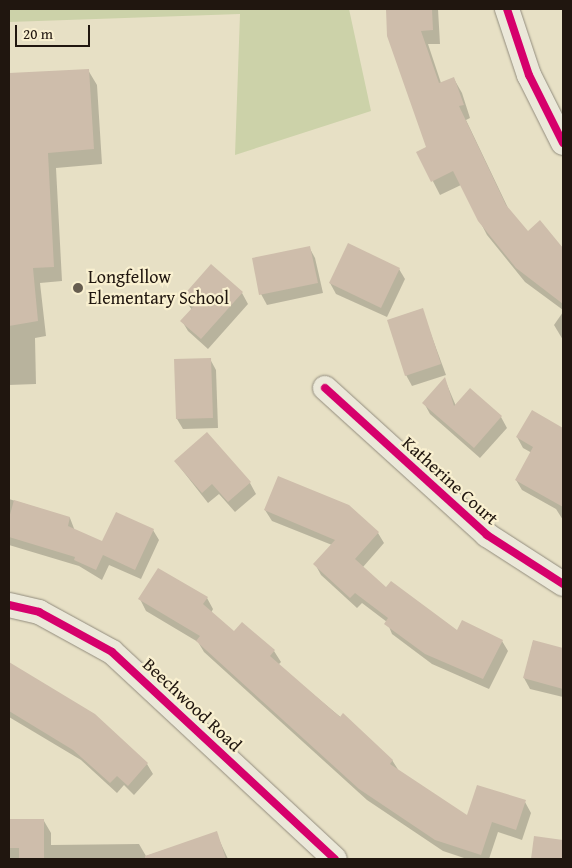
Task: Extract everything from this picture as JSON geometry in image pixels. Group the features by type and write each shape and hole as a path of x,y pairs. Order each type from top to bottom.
{"street":[{"path":"507,9 529,75 563,143"},
{"name":"Katherine Court","path":"325,388 487,535 563,584"},
{"name":"Beechwood Road","path":"9,605 39,612 112,652 335,859"}],"green space":[{"path":"9,9 349,9 371,111 235,155 240,14 9,22"}],"building":[{"path":"386,9 432,9 433,30 421,31 439,83 454,77 464,105 459,106 506,205 528,231 540,220 563,248 563,304 516,268 478,221 453,171 431,182 416,152 426,147 387,36"},
{"path":"89,69 94,149 48,153 54,267 33,268 38,321 9,326 9,73"},
{"path":"348,243 400,268 381,308 329,283"},
{"path":"310,246 318,283 259,295 252,258"},
{"path":"211,264 243,292 201,339 180,321 193,307 182,297"},
{"path":"423,308 441,364 405,376 387,320"},
{"path":"211,358 213,418 176,419 174,359"},
{"path":"445,377 454,406 470,388 502,416 474,448 422,403"},
{"path":"532,410 563,428 563,507 515,480 533,447 516,437"},
{"path":"207,432 251,482 228,502 212,484 202,493 174,461"},
{"path":"278,476 349,505 379,532 355,559 386,587 391,581 457,630 462,620 503,640 483,679 425,654 384,624 388,618 355,593 350,598 313,564 335,540 264,510"},
{"path":"14,500 70,517 68,526 102,541 116,512 154,529 135,570 103,555 96,570 74,560 75,557 9,537 9,518"},
{"path":"158,568 208,597 203,604 234,631 242,622 275,650 270,656 340,717 343,713 393,760 390,764 467,815 477,785 526,800 516,830 492,822 481,855 435,840 359,789 196,641 200,636 138,599"},
{"path":"533,640 563,648 563,689 523,678"},
{"path":"9,662 95,714 148,763 128,786 117,776 110,783 73,750 9,711"},
{"path":"9,819 44,819 44,859 19,859 19,848 9,848"},
{"path":"217,831 226,859 145,859 145,856"},
{"path":"534,836 563,840 563,859 531,859"}],"cycle path":[{"path":"507,9 529,75 563,143"},
{"path":"325,388 487,535 563,584"},
{"path":"9,605 39,612 112,652 335,859"}],"place":[{"name":"Longfellow Elementary School","path":"78,288"}]}
